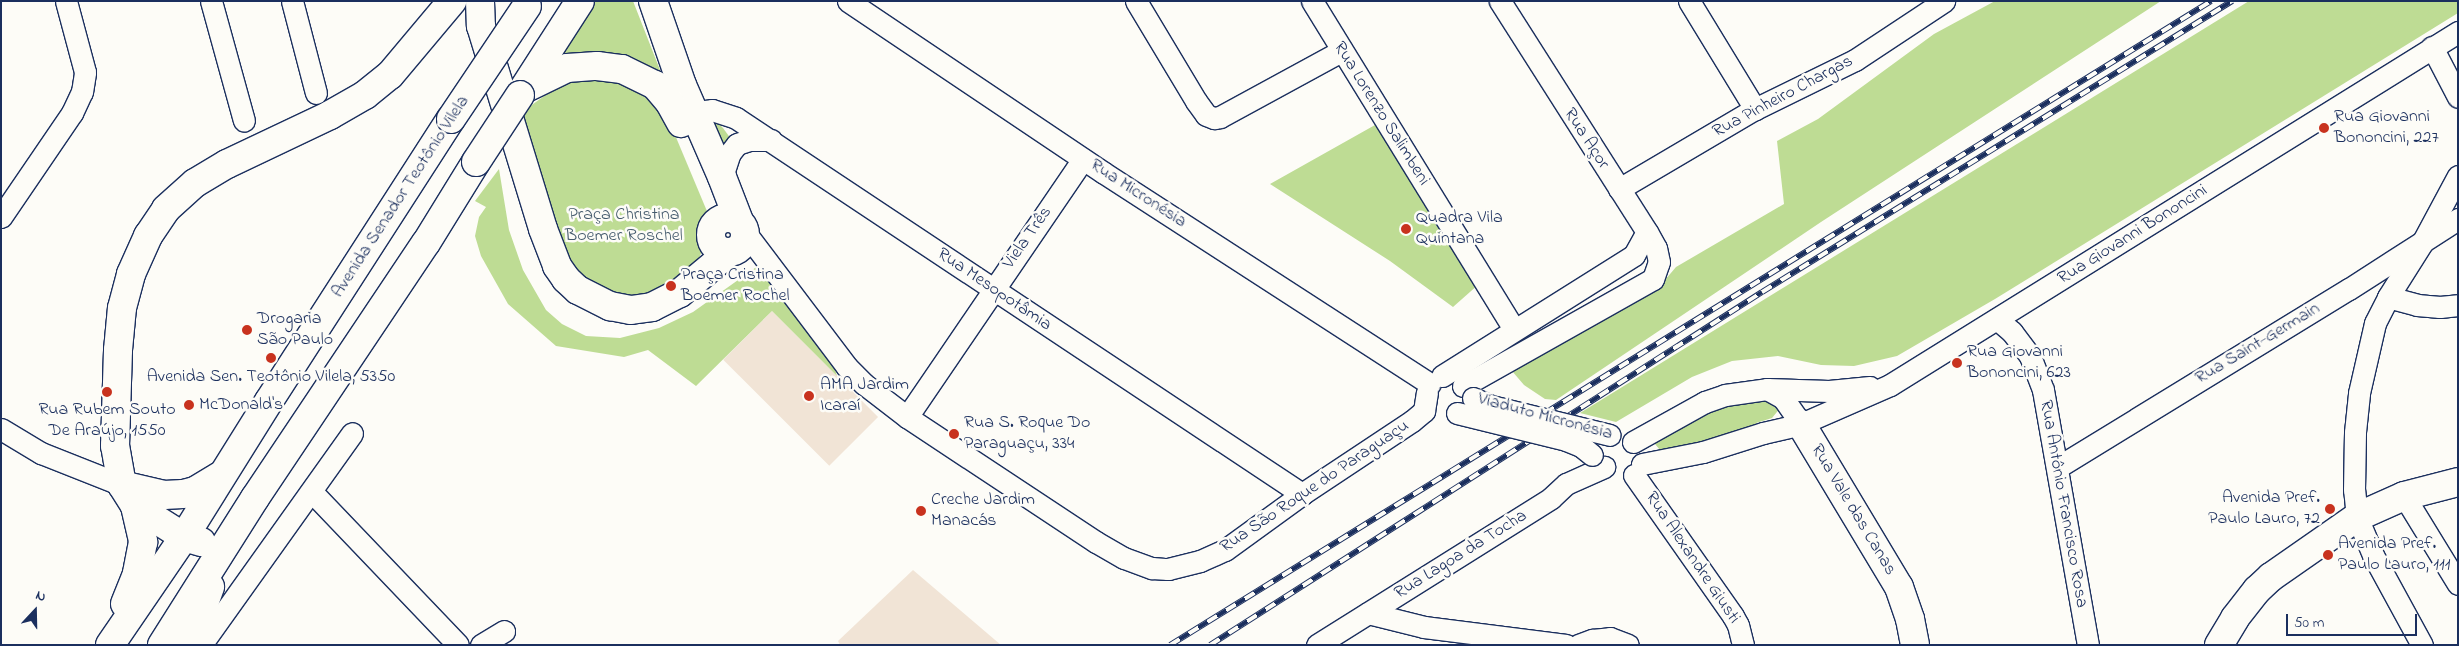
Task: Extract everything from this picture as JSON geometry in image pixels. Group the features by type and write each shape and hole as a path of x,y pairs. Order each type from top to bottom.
{"main road":[{"path":"162,645 192,633 223,548 421,252 476,162 580,1"},
{"name":"Rua São Roque do Paraguaçu","path":"653,1 682,85 688,119 722,177 728,234"},
{"path":"109,645 132,590 142,555 143,542 115,446 118,350 122,308 131,274 148,236 166,209 195,183 227,164 330,116 365,95 390,75 451,2 481,14 550,249 557,266 566,279 594,299 610,306 631,310 664,303 694,281 728,234 712,200 688,119 670,103 655,85 622,69 597,66 567,68 522,92"},
{"name":"Avenida Senador Teotônio Vilela","path":"109,645 184,537 221,476 528,3"},
{"name":"Rua Vale das Canas","path":"1802,424 1899,586 1910,619 1915,645"},
{"path":"129,495 184,494 201,489 221,476"},
{"path":"2226,641 2246,604 2271,577 2357,517 2404,496 2458,482"},
{"path":"129,495 184,537 223,548"},
{"path":"141,600 164,606 192,633"}],"street":[{"path":"1,217 72,113 82,92 85,72 66,1"},
{"path":"210,1 244,121"},
{"path":"292,1 316,93"},
{"name":"Rua Micronésia","path":"848,1 1083,159 1433,384"},
{"path":"1136,1 1196,101 1206,115 1214,118 1220,117 1341,52"},
{"name":"Rua Lorenzo Salimbeni","path":"1312,1 1341,52 1514,329"},
{"name":"Rua Açor","path":"1467,392 1653,279 1659,258 1647,232 1500,1"},
{"path":"1689,1 1755,109"},
{"name":"Rua Pinheiro Chargas","path":"1619,189 1755,109 1855,60 1944,1"},
{"name":"Rua Giovanni Bononcini","path":"1802,424 1890,385 2458,32"},
{"path":"2432,48 2458,96"},
{"name":"Rua Mesopotâmia","path":"688,119 705,111 722,112 772,140 993,290 1302,494"},
{"path":"722,177 730,153 737,144 749,140 772,140"},
{"name":"Viela Três","path":"907,417 1083,159"},
{"path":"2422,645 2373,555 2357,517 2354,460 2359,393 2375,323 2388,296 2422,243 2458,176"},
{"name":"Rua Saint-Germain","path":"2058,467 2458,219"},
{"path":"1433,384 1454,377 1467,392 1460,406 1454,412 1436,410 1429,402 1433,384 1514,329 1634,255 1647,232"},
{"name":"Rua São Roque do Paraguaçu","path":"728,234 864,384 907,417 1096,542 1124,558 1152,568 1168,569 1200,561 1225,550 1302,494 1412,421 1424,411 1433,384"},
{"path":"2388,296 2417,305 2440,307 2458,305"},
{"name":"Rua Antônio Francisco Rosa","path":"1997,319 2022,344 2038,374 2058,467 2088,645"},
{"path":"1615,467 1603,455 1609,444 1725,395 1767,389 1829,391 1890,385"},
{"name":"Rua Vale das Canas","path":"1767,389 1783,398 1802,424"},
{"name":"Viaduto Micronésia","path":"1467,392 1491,406 1623,439"},
{"name":"Viaduto Micronésia","path":"1454,412 1566,440 1581,446 1615,467"},
{"path":"1615,467 1703,452 1762,433 1802,424"},
{"path":"1,428 41,453 129,495"},
{"path":"192,633 312,492 352,433"},
{"path":"1615,467 1641,452 1623,439"},
{"name":"Rua Lagoa da Tocha","path":"1317,645 1551,498 1570,496 1615,467"},
{"name":"Rua Alexandre Giusti","path":"1615,467 1738,624 1743,645"},
{"path":"312,492 458,645"},
{"path":"2404,496 2458,584"},
{"path":"1368,614 1424,627 1566,645"},
{"path":"480,645 504,631"},
{"path":"1578,645 1592,640 1610,638 1628,645"}],"shaded area":[{"name":"AMA Jardim Icaraí","path":"772,311 878,417 829,466 723,360"},
{"path":"913,570 1001,645 840,645 838,641"}],"green space":[{"path":"591,1 633,1 660,70 682,113 660,86 558,57"},
{"path":"1995,1 2161,1 1821,222 1556,400 1545,399 1524,385 1512,371 1659,287 1676,267 1784,204 1777,141 1818,119 1934,34"},
{"path":"2249,1 2458,1 2458,13 1995,299 1897,356 1854,366 1821,365 1778,356 1732,361 1692,377 1616,422 1580,413"},
{"name":"Praça Christina Boemer Roschel","path":"583,76 604,77 643,89 670,123 709,216 709,233 694,271 659,304 576,299 515,117 561,84"},
{"path":"718,123 731,139 728,152 708,125"},
{"path":"1375,125 1479,284 1453,307 1390,261 1270,184"},
{"name":"Praça Christina Boemer Roschel","path":"499,169 509,230 523,270 546,310 562,324 586,336 620,338 659,328 693,312 755,268 764,266 832,359 837,376 772,311 696,386 648,350 624,357 556,346 508,304 481,256 475,236 479,217 486,207 475,201"},
{"path":"1760,400 1778,404 1781,407 1772,418 1756,423 1757,427 1692,445 1660,450 1655,444 1656,437 1707,413 1731,405"}],"railway":[{"path":"1170,645 2211,1"},
{"path":"1210,645 1762,292 2232,1"}],"place":[{"name":"Rua Giovanni Bononcini, 227","path":"2324,128"},
{"name":"Quadra Vila Quintana","path":"1406,229"},
{"name":"Praça Cristina Boemer Rochel","path":"671,286"},
{"name":"Drogaria São Paulo","path":"247,330"},
{"name":"Avenida Sen. Teotônio Vilela, 5350","path":"271,358"},
{"name":"Rua Giovanni Bononcini, 623","path":"1957,363"},
{"name":"Rua Rubem Souto De Araújo, 1550","path":"107,392"},
{"name":"AMA Jardim Icaraí","path":"809,396"},
{"name":"McDonald's","path":"189,405"},
{"name":"Rua S. Roque Do Paraguaçu, 334","path":"954,434"},
{"name":"Avenida Pref. Paulo Lauro, 72","path":"2330,509"},
{"name":"Creche Jardim Manacás","path":"921,511"},
{"name":"Avenida Pref. Paulo Lauro, 111","path":"2328,555"}]}
